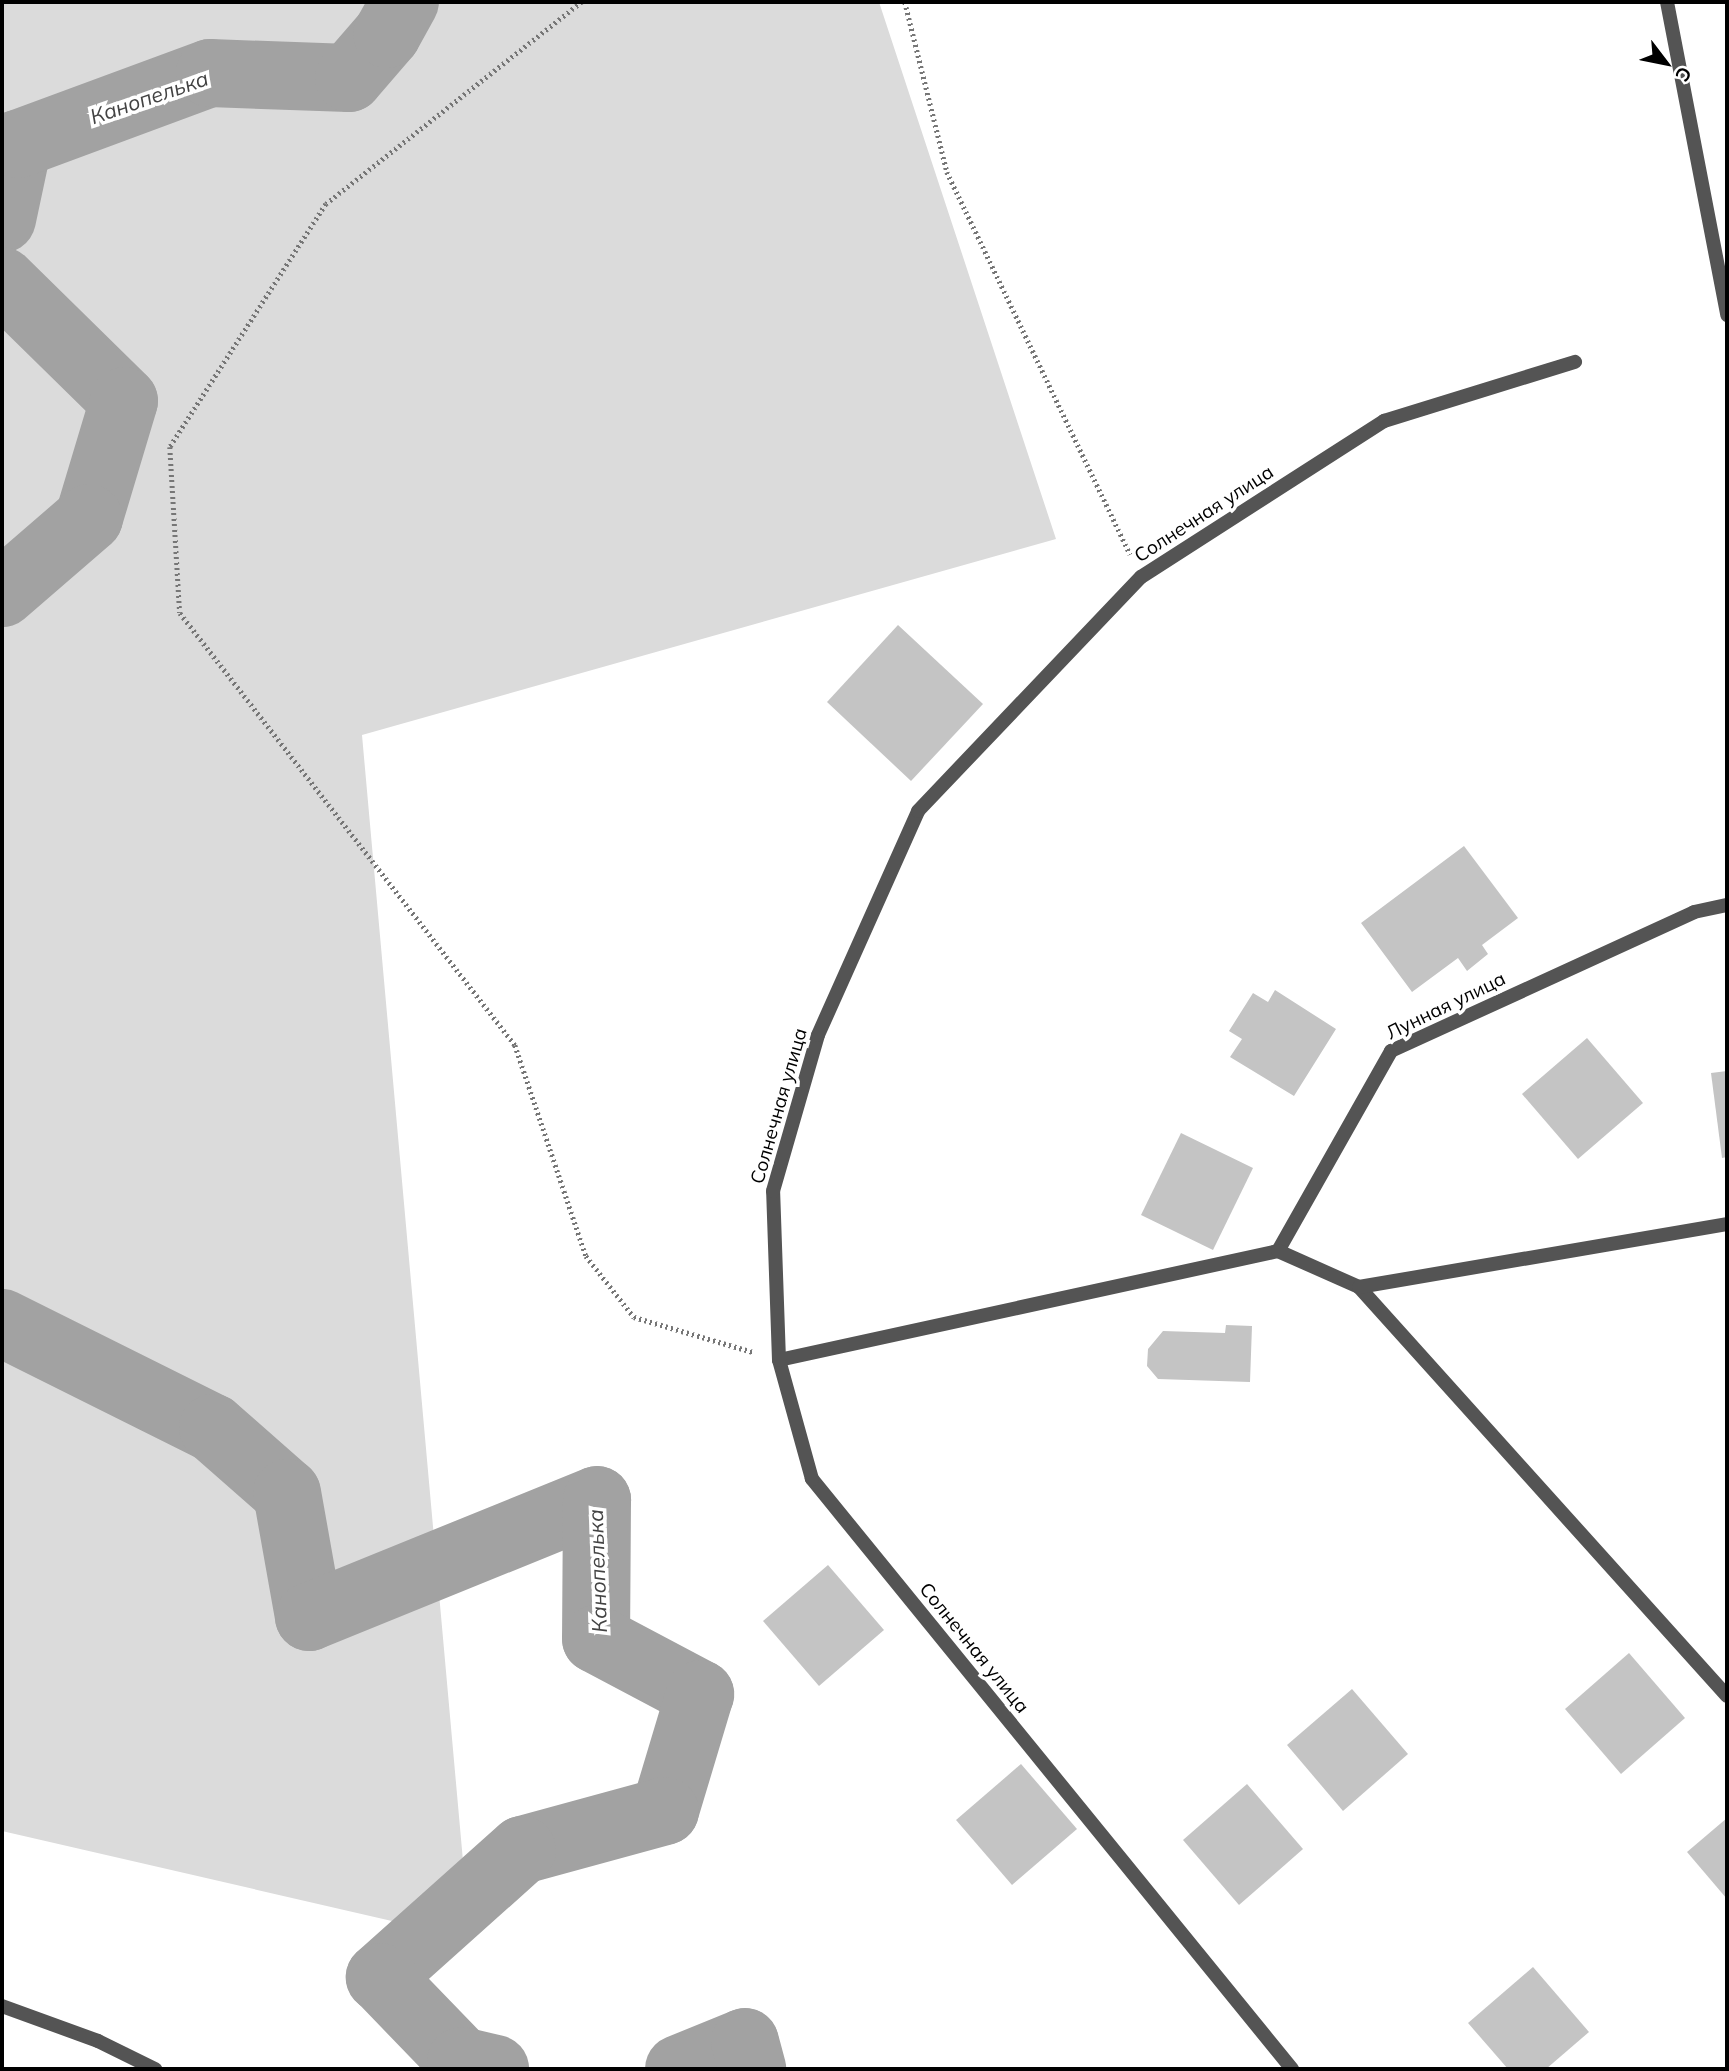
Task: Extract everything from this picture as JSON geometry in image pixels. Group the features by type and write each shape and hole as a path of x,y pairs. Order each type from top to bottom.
{"street":[{"path":"1667,2 1727,315"},
{"name":"Солнечная улица","path":"1292,2069 812,1479 779,1360 774,1191 818,1035 918,811 1141,577 1384,421 1575,362"},
{"name":"Лунная улица","path":"1278,1251 1391,1051 1694,912 1727,905"},
{"path":"1359,1287 1727,1224"},
{"path":"779,1360 1278,1251 1359,1287 1727,1696"},
{"path":"2,2006 98,2041 155,2069"}],"path":[{"path":"582,2 326,205 170,447 180,613 515,1045 586,1256 634,1317 779,1360"},
{"path":"905,2 947,172 1141,577"}],"shaded area":[{"path":"2,2 879,2 1056,539 362,735 470,1939 2,1831"}],"building":[{"path":"898,625 983,704 911,781 827,702"},
{"path":"1464,846 1518,918 1482,945 1488,954 1467,971 1458,958 1412,992 1361,923"},
{"path":"1275,990 1336,1029 1294,1096 1230,1057 1242,1039 1229,1031 1253,993 1268,1002"},
{"path":"1587,1038 1643,1103 1578,1159 1522,1094"},
{"path":"1727,1071 1727,1157 1722,1158 1711,1073"},
{"path":"1181,1133 1253,1168 1213,1250 1141,1215"},
{"path":"1226,1325 1252,1326 1250,1382 1158,1379 1147,1366 1148,1349 1163,1331 1225,1333"},
{"path":"828,1565 884,1630 819,1686 763,1621"},
{"path":"1629,1653 1685,1718 1621,1774 1565,1709"},
{"path":"1352,1689 1408,1754 1343,1811 1287,1745"},
{"path":"1021,1764 1077,1829 1012,1885 956,1820"},
{"path":"1247,1784 1303,1849 1239,1905 1183,1840"},
{"path":"1727,1818 1727,1899 1687,1852"},
{"path":"1533,1967 1589,2032 1546,2069 1508,2069 1468,2023"}],"waterway":[{"name":"Канопелька","path":"2,219 18,144 210,73 349,78 387,34 405,2"},
{"name":"Канопелька","path":"2,281 124,401 89,518 2,593"},
{"name":"Канопелька","path":"2,1323 213,1428 287,1493 309,1617 597,1500 596,1639 700,1694 665,1811 522,1850 380,1977 461,2061 495,2069"},
{"name":"Канопелька","path":"679,2069 745,2042 752,2069"}]}
